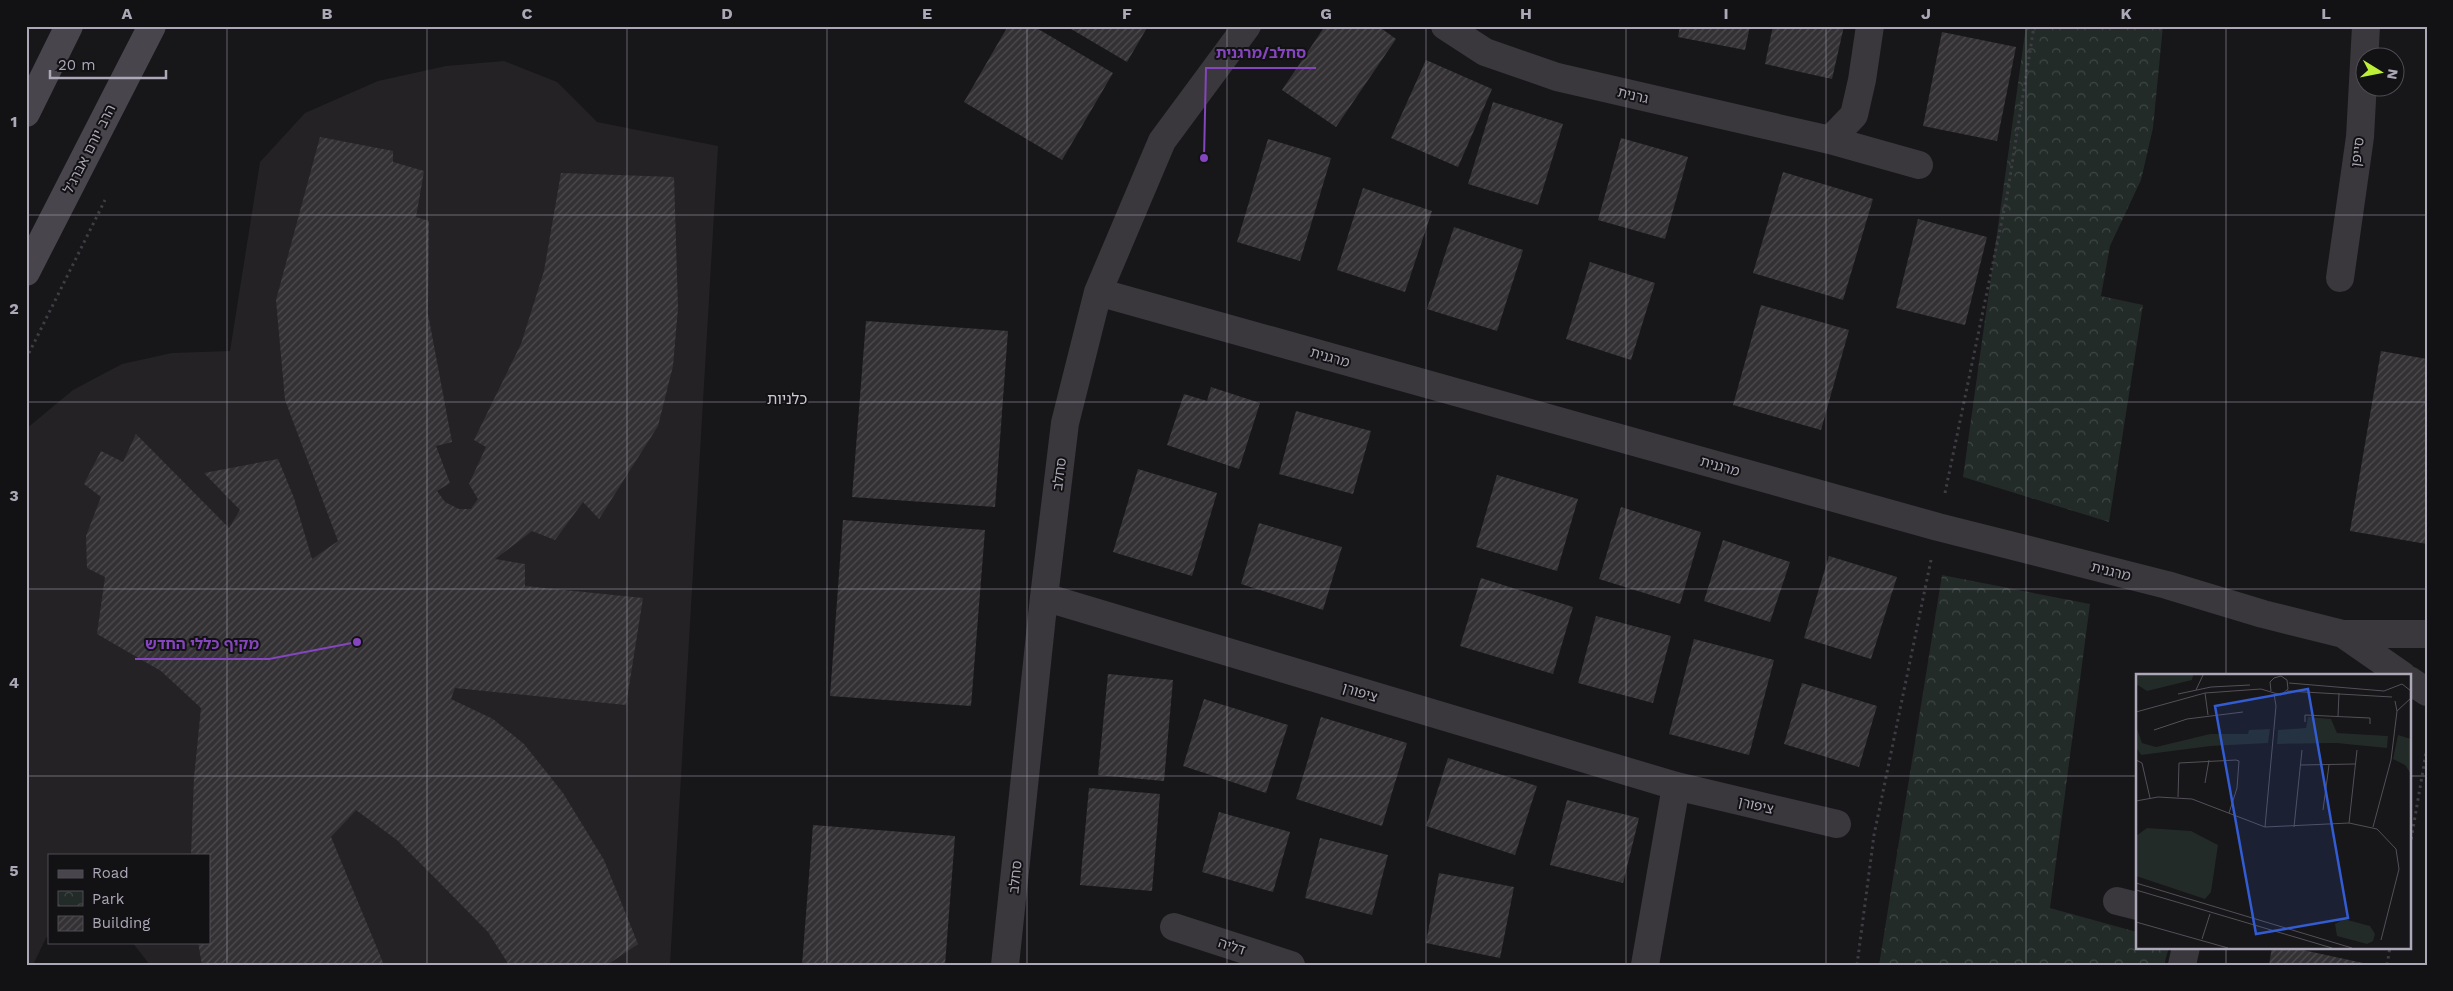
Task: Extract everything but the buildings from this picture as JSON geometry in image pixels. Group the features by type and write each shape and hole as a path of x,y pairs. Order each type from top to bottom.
{"main road":[{"path":"26,113 68,26"},
{"name":"הרב יורם אברג'ל","path":"26,272 152,26"}],"street":[{"name":"סחלב","path":"1005,965 1044,597 1065,423 1098,292 1162,140 1247,26"},
{"name":"גרנית","path":"1445,26 1484,52 1557,77 1830,140 1919,164"},
{"path":"1830,140 1854,115 1862,80 1870,26"},
{"name":"סייפן","path":"2340,278 2360,137 2366,26"},
{"name":"מרגנית","path":"1098,292 1938,527 2167,585 2263,614 2343,634 2427,634"},
{"name":"ציפורן","path":"1044,597 1676,786 1837,824"},
{"name":"מרגנית","path":"2343,634 2401,674"},
{"path":"2410,681 2427,692"},
{"path":"1645,965 1676,786"},
{"name":"דליה","path":"1174,927 1291,965"},
{"path":"2182,965 2186,948"}],"path":[{"path":"2410,846 2427,747"},
{"path":"2387,965 2390,948"}],"shaded area":[{"path":"504,61 557,82 597,122 718,146 670,965 150,965 134,944 210,944 210,854 48,854 48,937 33,965 26,965 26,429 73,390 122,364 172,353 230,351 260,162 305,113 378,81 446,66"}],"green space":[{"path":"2026,26 2163,26 2153,128 2141,180 2110,246 2101,296 2143,305 2109,522 1963,477"},
{"path":"1942,575 2090,604 2050,908 2136,932 2136,948 2169,948 2164,965 1879,965"}],"place":[{"name":"סחלב/מרגנית","path":"1204,158"},
{"name":"מקיף כללי החדש","path":"357,642"}],"district":[{"name":"כלניות","path":"787,399"}]}
